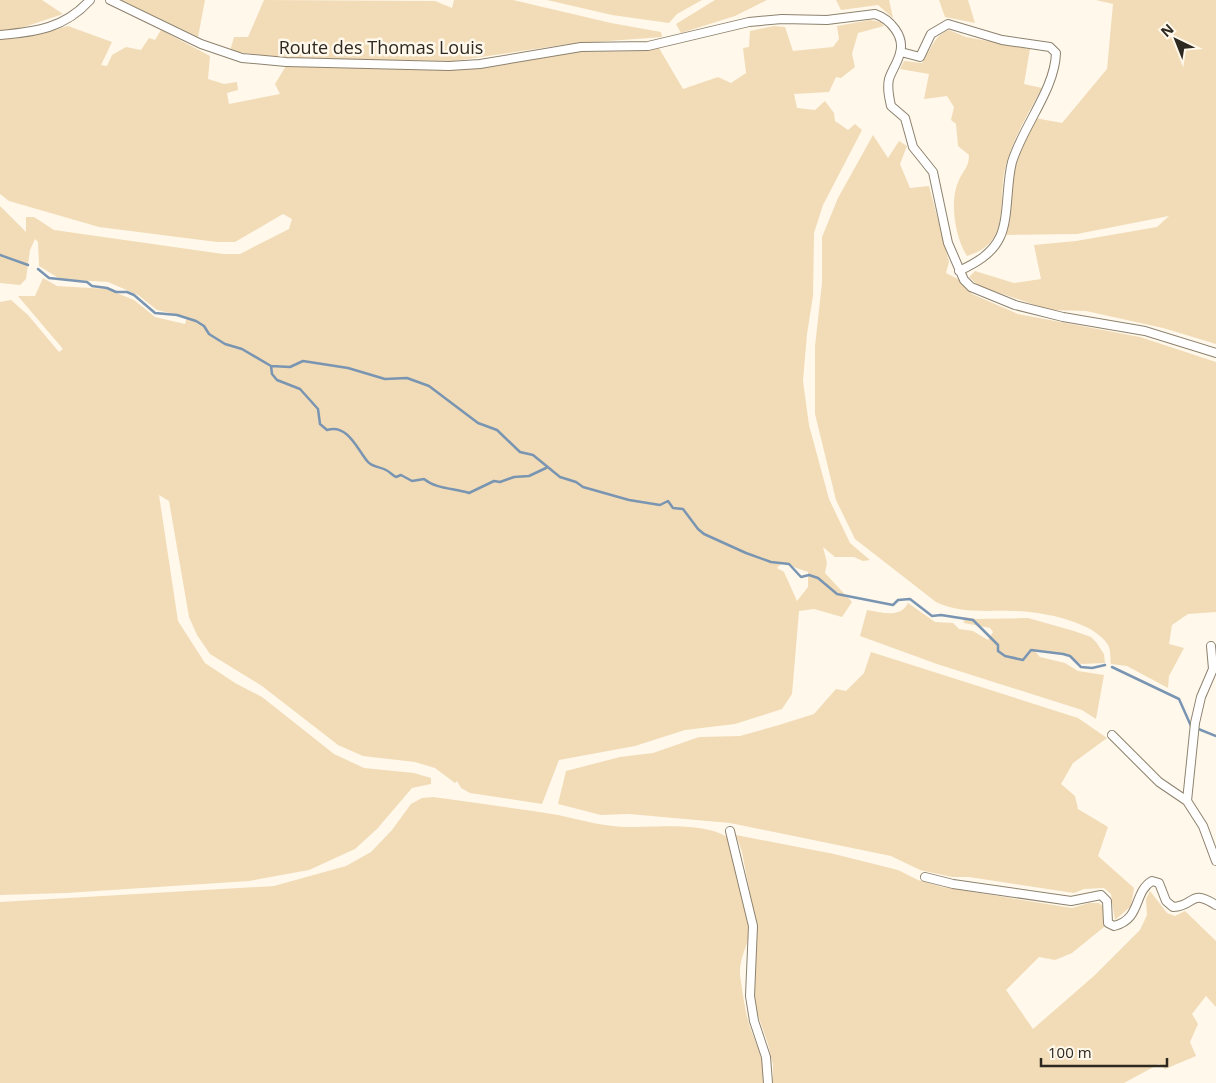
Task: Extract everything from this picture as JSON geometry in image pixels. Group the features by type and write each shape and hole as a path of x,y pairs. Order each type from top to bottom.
{"street":[{"path":"0,35 36,31 61,24 74,16 90,0"},
{"name":"Route des Thomas Louis","path":"110,0 215,50 242,58 279,62 464,66 562,49 662,44 749,22 782,19 827,20 874,14 882,17 895,28 899,37 901,52"},
{"path":"960,271 984,256 1000,237 1012,164 1024,130 1048,87 1056,53 1050,47 1002,40 948,24 931,34 920,57 901,52 890,78 891,106 904,118 913,147 933,172 948,243 960,271 964,280 971,287 1015,305 1063,318 1144,331 1216,354"},
{"path":"1187,801 1194,727 1200,697 1212,669 1211,646"},
{"path":"1112,735 1159,782 1187,801 1204,826 1216,861"},
{"path":"730,831 753,921 750,996 754,1021 766,1057 768,1083"},
{"path":"926,877 961,885 1071,901 1101,895 1108,906 1108,923 1114,926 1120,925 1133,914 1144,888 1152,881 1160,883 1166,901 1173,907 1196,897 1201,897 1216,905"}],"shaded area":[{"path":"0,0 42,0 63,14 18,29 0,32"},
{"path":"120,0 205,0 198,37"},
{"path":"264,0 435,1 452,8 454,0 513,0 611,23 661,32 662,37 569,44 454,61 289,59 230,51 234,37 248,37"},
{"path":"547,0 702,0 677,14 669,23 612,15"},
{"path":"715,0 767,0 735,16 681,33 676,24"},
{"path":"836,0 889,0 893,18 878,5 841,10"},
{"path":"939,0 968,0 975,23 945,17"},
{"path":"1096,0 1216,0 1216,344 1163,328 1086,311 1050,310 979,286 969,277 975,271 1014,283 1041,279 1034,245 1076,241 1157,227 1169,216 1077,234 1006,235 1015,169 1022,146 1035,118 1062,123 1107,69 1113,4"},
{"path":"870,20 881,22 884,26 858,33 852,54 855,67 841,78 836,77 829,92 794,94 797,108 815,110 825,101 834,113 835,121 848,130 855,124 862,130 823,205 814,233 813,296 807,334 803,381 809,425 829,499 850,543 870,560 863,561 854,557 835,557 823,547 827,563 825,573 852,602 842,617 814,609 799,611 792,694 782,709 735,724 685,730 635,746 559,760 542,804 470,793 461,788 457,781 455,783 435,768 415,762 363,756 338,745 262,686 210,654 197,635 189,617 169,501 159,495 178,621 205,663 235,683 262,697 334,754 364,768 414,773 431,778 431,784 412,788 377,829 355,849 309,870 249,881 66,893 0,895 0,302 11,300 28,315 59,352 63,349 18,296 35,296 43,278 57,286 107,289 134,300 155,317 185,324 187,317 157,310 138,295 108,282 60,279 39,266 38,242 35,239 30,250 26,279 20,285 0,283 0,206 26,232 26,217 34,217 54,230 223,254 240,254 289,229 292,219 283,214 235,242 217,242 99,227 9,201 0,194 0,39 25,38 68,26 112,42 101,65 107,66 112,55 126,47 141,50 149,38 155,40 161,30 210,56 208,79 224,84 237,82 238,90 227,93 229,104 280,94 275,84 286,66 456,70 577,52 641,51 659,48 683,89 718,77 731,83 746,73 743,48 749,47 750,31 774,26 785,27 793,51 833,47 839,39 837,26","holes":["782,563 808,572 808,587 797,601 784,572 777,568"]},
{"path":"949,30 966,37 1030,49 1024,84 1042,88 1010,151 1004,175 1001,217 998,230 992,240 982,249 967,256 959,239 955,219 954,198 969,155 958,146 956,124 951,120 954,107 947,96 924,99 929,74 900,69 904,61 922,63 936,39"},
{"path":"873,135 888,158 899,141 907,146 900,164 910,188 929,186 949,262 946,273 958,279 972,294 1018,314 1140,337 1216,362 1216,612 1188,614 1172,625 1169,644 1184,648 1169,676 1168,688 1127,666 1111,664 1108,645 1101,637 1079,624 1051,615 1023,611 964,610 936,602 855,539 836,500 815,414 815,346 822,283 822,237 838,198"},
{"path":"908,603 935,622 953,623 959,629 973,631 988,640 993,632 990,628 964,623 963,617 976,619 1028,618 1091,637 1104,654 1105,663 1081,664 1069,655 1034,650 1040,657 1065,663 1078,671 1104,675 1096,719 1082,710 937,664 860,636 867,610 895,613 905,608"},
{"path":"871,652 1078,718 1107,738 1073,763 1061,784 1075,796 1078,809 1108,827 1098,856 1134,888 1131,906 1115,920 1111,894 1104,888 1084,889 1074,893 969,877 952,877 920,870 891,856 730,823 629,814 601,815 558,804 566,771 620,757 653,753 699,737 740,736 814,714 836,689 846,691 864,673"},
{"path":"433,797 558,815 611,826 693,827 717,832 727,837 738,871 748,913 749,934 740,975 747,1017 763,1065 763,1083 0,1083 0,902 274,886 346,866 371,852 392,830 411,804 422,798"},
{"path":"736,835 834,854 898,870 918,880 942,887 1072,908 1089,903 1099,903 1104,907 1104,927 1072,953 1055,960 1039,957 1006,990 1033,1029 1095,975 1140,930 1147,915 1146,899 1150,891 1167,913 1175,916 1185,911 1216,941 1216,1007 1206,996 1192,1014 1198,1024 1190,1042 1196,1056 1165,1069 1159,1064 1124,1083 773,1083 773,1065 768,1044 754,1004 755,919 742,852"}],"waterway":[{"path":"0,255 28,265"},
{"path":"38,269 49,278 87,282 92,286 107,288 116,292 127,292 134,295 155,313 177,315 196,321 204,326 209,334 225,344 242,349 271,366 290,367 303,361 348,368 385,379 407,378 429,386 478,423 497,430 520,452 533,455 560,477 576,482 583,487 629,500 660,505 668,501 673,508 683,509 704,534 771,562 789,564 801,577 809,575 818,578 837,594 893,605 898,600 910,599 932,616 941,615 973,620 998,645 998,651 1005,656 1023,660 1031,650 1070,656 1081,667 1092,668 1105,665"},
{"path":"271,366 272,374 277,380 300,389 318,409 320,424 327,430 341,430 347,434 370,464 386,470 396,477 401,475 412,481 424,479 439,487 469,493 494,481 500,482 514,477 529,476 546,468"},
{"path":"1112,667 1179,699 1191,726 1216,736"}]}
